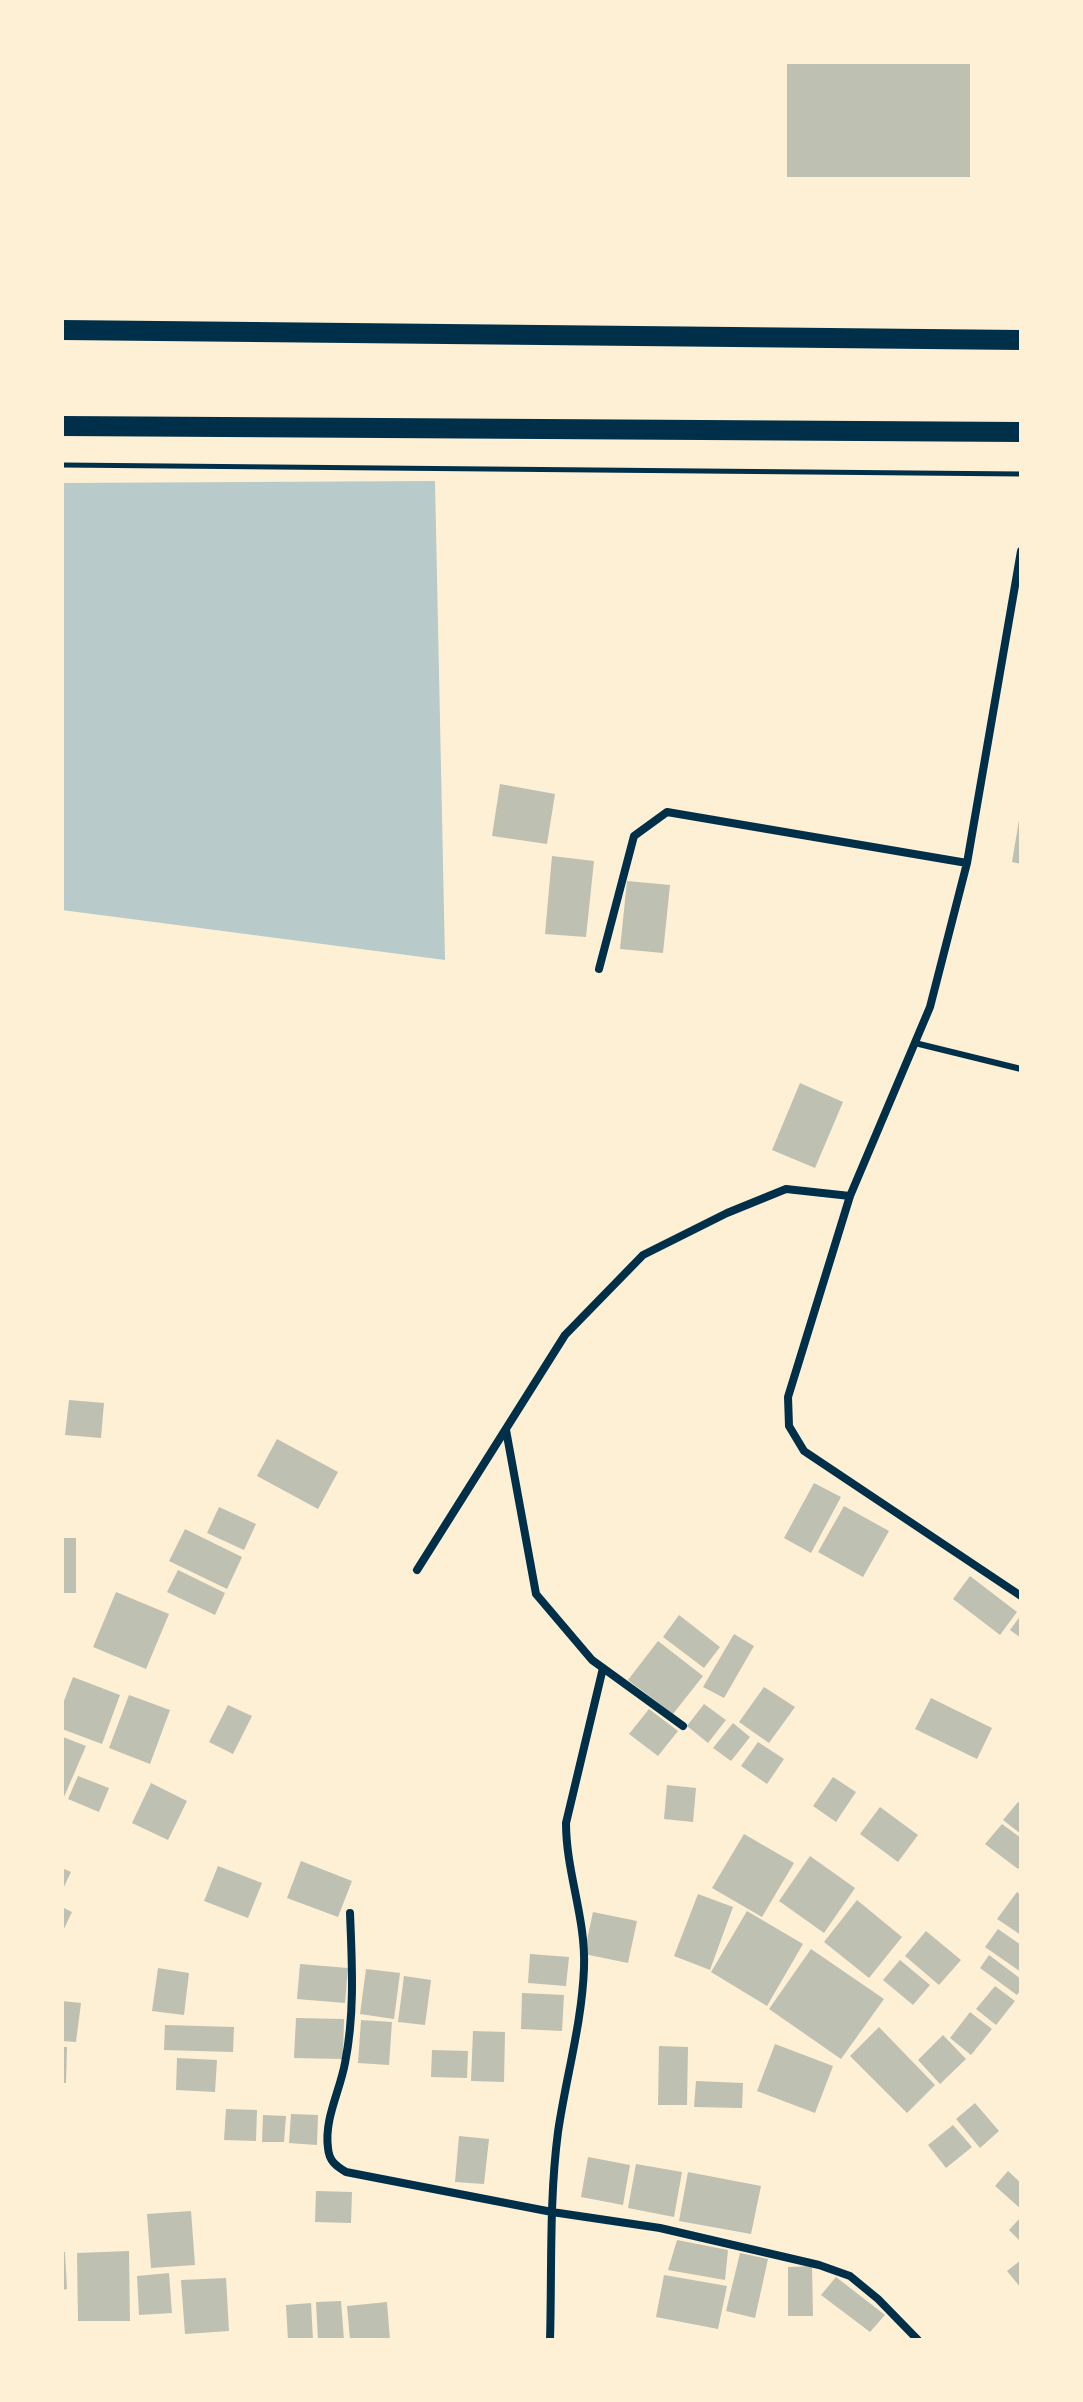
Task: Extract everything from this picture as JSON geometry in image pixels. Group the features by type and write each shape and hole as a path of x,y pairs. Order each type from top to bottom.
{"main road":[{"path":"62,330 1021,340"},
{"path":"62,426 1021,432"}],"street":[{"path":"1021,551 967,863 930,1007 850,1196 788,1397 789,1426 804,1451 1021,1596"},
{"path":"599,969 634,836 667,812 967,863"},
{"path":"417,1570 565,1335 643,1255 727,1213 786,1189 850,1196"},
{"path":"505,1429 536,1594 592,1660 683,1726"},
{"path":"550,2340 552,2212 558,2132 584,1970 584,1928 566,1846 566,1823 603,1668"},
{"path":"350,1913 352,2011 345,2064 328,2127 328,2150 332,2164 346,2172 552,2212 660,2228 819,2265 850,2276 878,2299 918,2340"}],"lane":[{"path":"915,1043 1021,1069"}],"path":[{"path":"62,465 1021,474"}],"shaded area":[{"path":"435,481 445,960 62,910 62,483"}],"building":[{"path":"787,62 970,62 970,177 787,177"},
{"path":"500,784 555,794 547,844 492,836"},
{"path":"1021,820 1021,864 1012,862"},
{"path":"552,856 594,861 586,937 545,934"},
{"path":"627,881 670,885 663,953 620,949"},
{"path":"800,1083 843,1102 815,1168 772,1150"},
{"path":"69,1400 104,1403 101,1438 65,1435"},
{"path":"277,1439 338,1472 318,1509 257,1476"},
{"path":"814,1483 841,1497 811,1553 784,1538"},
{"path":"844,1506 889,1531 863,1577 818,1552"},
{"path":"219,1507 256,1524 244,1550 207,1533"},
{"path":"185,1529 242,1557 227,1589 169,1561"},
{"path":"62,1538 76,1538 76,1593 62,1593"},
{"path":"178,1570 225,1593 215,1615 167,1592"},
{"path":"970,1576 1017,1612 1000,1635 953,1599"},
{"path":"116,1592 169,1614 146,1669 93,1647"},
{"path":"679,1615 720,1647 704,1668 663,1637"},
{"path":"1021,1615 1021,1638 1010,1630"},
{"path":"734,1634 754,1646 724,1698 703,1687"},
{"path":"658,1641 703,1676 673,1714 628,1680"},
{"path":"73,1677 120,1695 102,1744 62,1729 62,1706"},
{"path":"764,1687 795,1707 769,1743 739,1722"},
{"path":"129,1695 170,1710 150,1764 109,1748"},
{"path":"931,1698 992,1728 977,1759 915,1729"},
{"path":"704,1704 726,1720 708,1743 687,1726"},
{"path":"228,1705 252,1716 233,1754 209,1742"},
{"path":"649,1709 678,1731 658,1756 629,1734"},
{"path":"733,1723 750,1737 731,1761 713,1748"},
{"path":"63,1737 86,1746 64,1797 62,1796"},
{"path":"758,1742 784,1759 767,1784 741,1766"},
{"path":"78,1776 109,1788 99,1812 68,1799"},
{"path":"833,1777 856,1792 836,1822 813,1806"},
{"path":"151,1783 187,1801 168,1840 132,1823"},
{"path":"667,1785 696,1788 693,1822 664,1819"},
{"path":"1018,1802 1021,1804 1021,1834 1003,1820"},
{"path":"880,1807 918,1835 898,1862 860,1834"},
{"path":"1002,1824 1021,1838 1021,1865 1018,1869 985,1844"},
{"path":"744,1834 794,1863 762,1917 712,1888"},
{"path":"810,1856 855,1888 824,1933 779,1901"},
{"path":"301,1861 352,1881 338,1917 287,1898"},
{"path":"218,1866 262,1883 248,1918 204,1901"},
{"path":"62,1868 71,1872 62,1891"},
{"path":"1017,1892 1021,1895 1021,1935 997,1919"},
{"path":"698,1894 733,1907 710,1970 674,1956"},
{"path":"857,1900 902,1937 869,1978 824,1942"},
{"path":"62,1907 72,1912 62,1933"},
{"path":"747,1911 803,1944 767,2006 711,1972"},
{"path":"593,1912 637,1921 628,1963 584,1954"},
{"path":"998,1929 1021,1945 1021,1972 985,1947"},
{"path":"926,1931 961,1960 939,1985 905,1956"},
{"path":"811,1949 884,1999 841,2059 769,2009"},
{"path":"530,1954 569,1957 566,1986 528,1983"},
{"path":"989,1955 1021,1979 1021,1990 1017,1995 980,1968"},
{"path":"900,1960 930,1985 913,2005 883,1980"},
{"path":"300,1964 348,1968 345,2003 297,1999"},
{"path":"158,1968 189,1973 184,2015 152,2011"},
{"path":"366,1969 400,1973 394,2019 360,2014"},
{"path":"404,1976 431,1980 425,2025 398,2022"},
{"path":"995,1986 1015,2001 996,2025 976,2009"},
{"path":"522,1993 564,1995 562,2031 521,2029"},
{"path":"62,2001 81,2003 76,2042 62,2041"},
{"path":"970,2012 992,2029 971,2055 950,2038"},
{"path":"296,2018 344,2019 343,2059 294,2058"},
{"path":"361,2020 392,2022 389,2065 358,2063"},
{"path":"165,2025 234,2027 233,2052 164,2050"},
{"path":"879,2027 935,2085 907,2113 850,2056"},
{"path":"473,2031 505,2032 504,2082 471,2081"},
{"path":"943,2035 966,2059 940,2084 918,2060"},
{"path":"775,2044 833,2066 815,2113 757,2091"},
{"path":"659,2046 688,2047 687,2105 658,2105"},
{"path":"62,2047 67,2047 66,2083 62,2083"},
{"path":"432,2050 468,2051 467,2078 431,2077"},
{"path":"177,2058 217,2060 215,2092 176,2090"},
{"path":"696,2081 743,2083 742,2108 694,2107"},
{"path":"975,2103 999,2131 980,2148 956,2119"},
{"path":"226,2109 257,2110 256,2141 224,2140"},
{"path":"291,2114 318,2115 317,2145 289,2143"},
{"path":"263,2115 286,2116 284,2142 262,2142"},
{"path":"953,2125 972,2147 946,2168 928,2145"},
{"path":"459,2136 489,2139 484,2184 455,2182"},
{"path":"588,2157 630,2165 623,2205 581,2197"},
{"path":"636,2164 682,2172 674,2217 628,2208"},
{"path":"1008,2171 1021,2183 1021,2209 995,2186"},
{"path":"688,2172 761,2186 751,2234 679,2221"},
{"path":"316,2191 352,2192 351,2223 315,2222"},
{"path":"191,2211 195,2265 151,2268 147,2214"},
{"path":"1021,2217 1021,2242 1009,2230"},
{"path":"677,2240 728,2250 725,2280 668,2270"},
{"path":"129,2251 130,2321 78,2321 77,2253"},
{"path":"62,2252 65,2252 67,2289 62,2290"},
{"path":"740,2253 768,2259 755,2318 726,2311"},
{"path":"1021,2260 1021,2288 1007,2271"},
{"path":"812,2266 813,2316 788,2316 788,2267"},
{"path":"169,2273 172,2313 139,2315 137,2276"},
{"path":"664,2275 727,2286 718,2329 656,2317"},
{"path":"836,2277 885,2315 870,2332 821,2295"},
{"path":"226,2278 229,2331 185,2334 181,2280"},
{"path":"341,2301 344,2340 318,2340 316,2302"},
{"path":"387,2302 390,2340 350,2340 347,2306"},
{"path":"311,2303 313,2340 288,2340 286,2305"}]}
